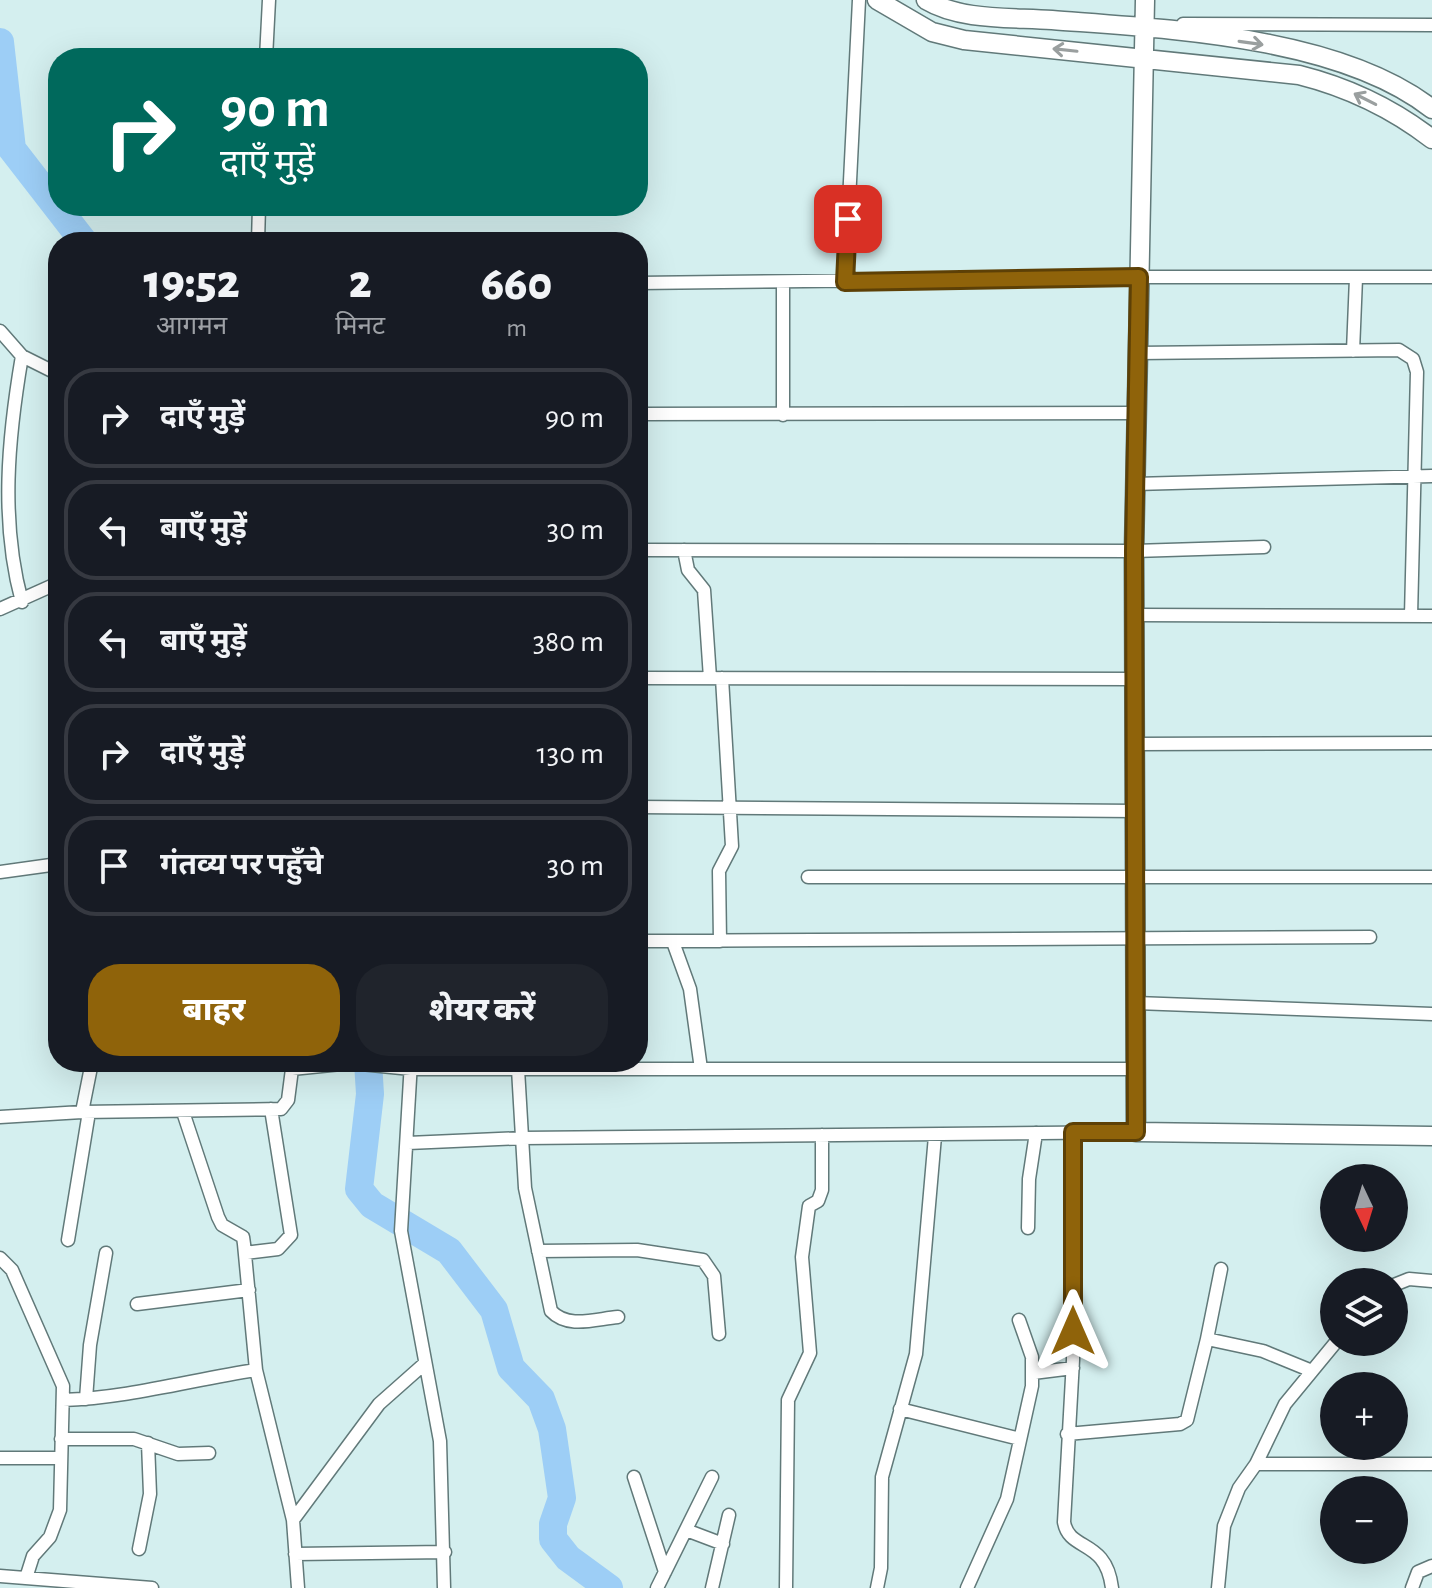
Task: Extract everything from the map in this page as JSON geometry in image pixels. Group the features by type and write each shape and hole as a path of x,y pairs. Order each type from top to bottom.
{"street":[{"path":"267,48 269,0"},
{"path":"845,282 859,0"},
{"path":"877,0 932,32 964,40 1239,66 1337,85 1391,112 1432,139"},
{"path":"926,0 959,13 1146,27 1309,51 1406,88 1432,109"},
{"path":"1136,1132 1133,937 1137,615 1134,551 1145,0"},
{"path":"1166,30 1181,24 1432,25"},
{"path":"648,283 1432,277"},
{"path":"1353,351 1356,278"},
{"path":"783,283 783,415"},
{"path":"0,331 22,356 48,369"},
{"path":"1138,353 1399,350 1413,359 1417,372 1411,616"},
{"path":"22,356 3,470 7,548 22,602"},
{"path":"648,414 1139,413"},
{"path":"1135,484 1432,476"},
{"path":"648,550 1134,551 1264,547"},
{"path":"684,550 688,570 704,590 729,808 731,851 719,871 720,941"},
{"path":"0,609 48,588"},
{"path":"1137,615 1432,616"},
{"path":"648,678 1136,679"},
{"path":"1136,744 1432,743"},
{"path":"648,807 1136,811"},
{"path":"0,872 48,865"},
{"path":"808,877 1136,874 1432,877"},
{"path":"648,941 1370,937"},
{"path":"673,942 690,989 701,1069"},
{"path":"1136,1003 1432,1014"},
{"path":"648,1069 1134,1069"},
{"path":"68,1240 91,1072"},
{"path":"0,1117 86,1112 271,1109 287,1105 289,1072"},
{"path":"411,1072 401,1231 423,1365 440,1441 444,1588"},
{"path":"518,1072 525,1188 551,1311 560,1320 618,1317"},
{"path":"245,1253 278,1249 291,1235 271,1109"},
{"path":"183,1112 218,1217 222,1225 243,1237 256,1370 293,1520 298,1588"},
{"path":"408,1143 523,1138 935,1136 1073,1132 1432,1136"},
{"path":"1073,1132 1073,1368 1067,1434 1065,1528 1100,1555 1106,1563 1112,1588"},
{"path":"1028,1228 1029,1179 1036,1133"},
{"path":"786,1588 787,1415 790,1392 809,1362 802,1257 809,1206 818,1201 822,1190 822,1135"},
{"path":"877,1588 881,1568 882,1477 916,1354 935,1136"},
{"path":"538,1251 637,1250 703,1260 714,1276 719,1334"},
{"path":"86,1399 90,1345 106,1253"},
{"path":"0,1258 12,1270 61,1376 63,1400 57,1522 50,1537 33,1556 26,1578"},
{"path":"1067,1434 1180,1424 1187,1420 1221,1269"},
{"path":"1408,1279 1432,1281"},
{"path":"137,1304 249,1290"},
{"path":"967,1588 1007,1499 1033,1373 1019,1320"},
{"path":"1207,1339 1263,1351 1312,1371"},
{"path":"1218,1588 1224,1526 1239,1488 1256,1464 1285,1404 1324,1356"},
{"path":"293,1520 379,1404 423,1365"},
{"path":"1033,1373 1073,1368"},
{"path":"63,1400 126,1396 174,1383 256,1370"},
{"path":"900,1409 1020,1439"},
{"path":"61,1439 120,1439 148,1443 178,1454 209,1453"},
{"path":"139,1549 150,1494 148,1443"},
{"path":"0,1458 61,1458"},
{"path":"1256,1464 1432,1464"},
{"path":"634,1477 665,1572"},
{"path":"657,1588 712,1477"},
{"path":"712,1588 729,1515"},
{"path":"686,1530 723,1544"},
{"path":"295,1554 445,1552"},
{"path":"1412,1588 1418,1572 1432,1566"},
{"path":"0,1576 152,1588"}],"waterway":[{"path":"0,42 12,149 48,196"},
{"path":"64,216 76,232"},
{"path":"369,1072 370,1094 359,1189 372,1205 449,1251 494,1310 511,1368 541,1399 552,1429 562,1498 553,1524 553,1539 568,1558 609,1588"}],"route":[{"path":"848,219 845,282 1139,277 1139,413 1134,551 1137,615 1133,937 1136,1132 1073,1132 1073,1331"}]}
